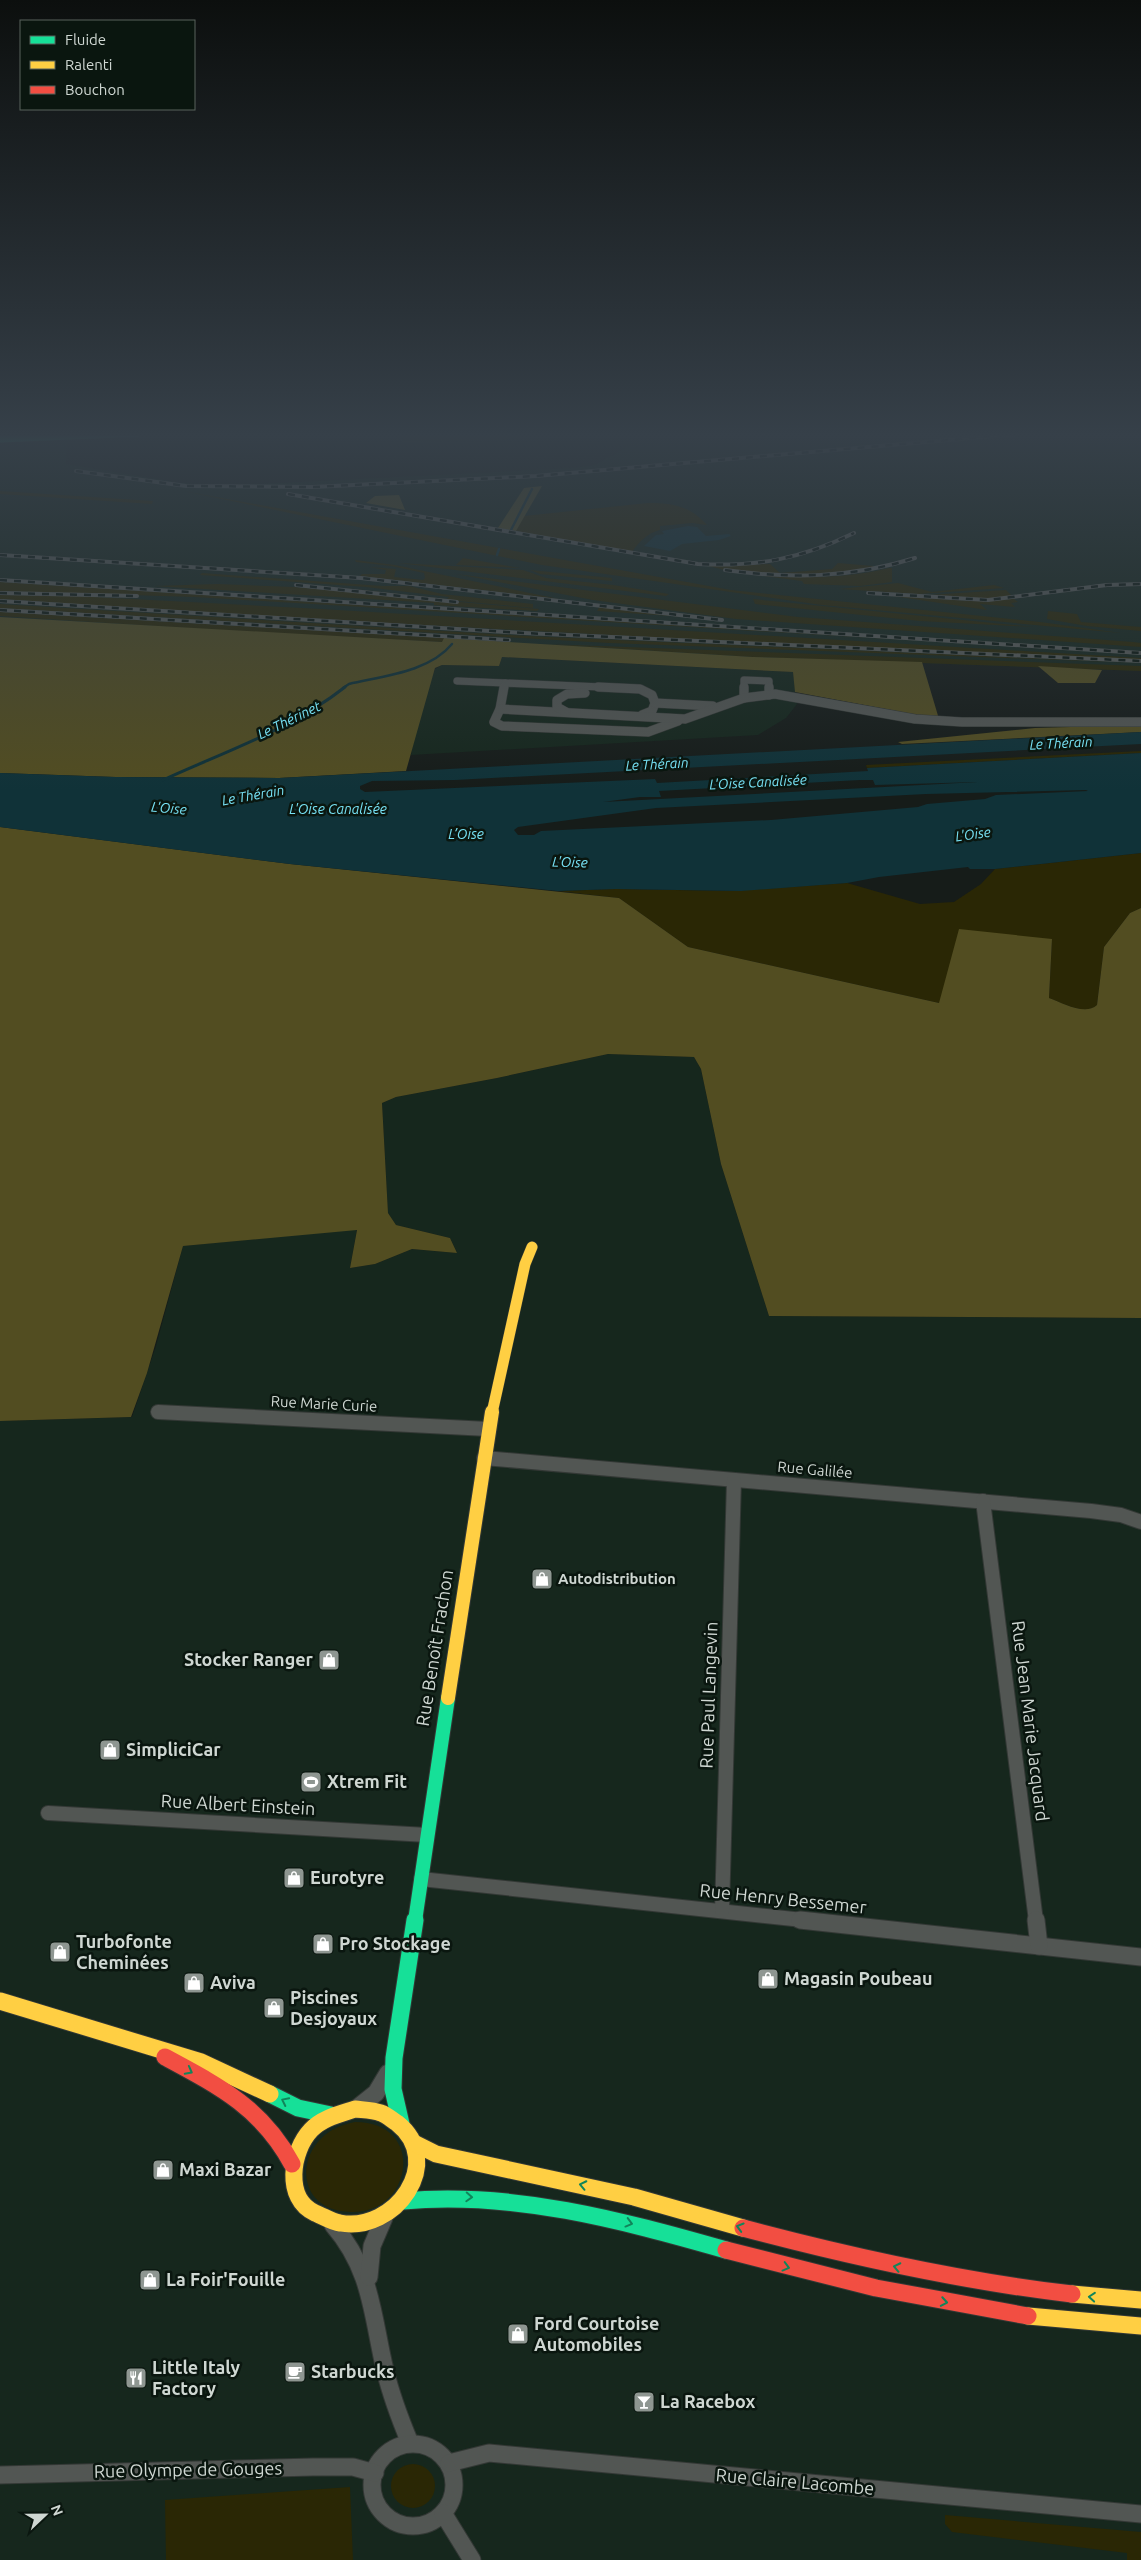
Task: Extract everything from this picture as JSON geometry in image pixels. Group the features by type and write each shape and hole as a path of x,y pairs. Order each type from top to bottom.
{"street":[{"path":"744,698 744,680 769,681 769,695"},
{"path":"457,681 640,689 654,700"},
{"path":"505,682 500,709 494,722 502,726 648,732 744,698 769,695 797,697 915,719 981,722 1141,722"},
{"path":"566,712 560,710 556,703 561,696 574,692 721,706"},
{"path":"636,716 652,711 654,700"},
{"path":"500,709 685,719"},
{"name":"Rue Benoît Frachon","path":"400,2124 393,2088 394,2058 488,1429 526,1264 532,1247"},
{"name":"Rue Marie Curie","path":"158,1412 488,1429"},
{"name":"Rue Galilée","path":"484,1458 1102,1512 1141,1522"},
{"name":"Rue Paul Langevin","path":"722,1911 734,1480"},
{"name":"Rue Jean Marie Jacquard","path":"983,1501 1039,1946"},
{"name":"Rue Albert Einstein","path":"48,1813 427,1835"},
{"name":"Rue Henry Bessemer","path":"421,1879 1141,1957"},
{"path":"0,2001 146,2047 201,2062 242,2079 298,2108 331,2115 355,2110 382,2113 400,2124 414,2143 418,2159 417,2176 403,2201 386,2215 377,2229 371,2247 369,2284"},
{"path":"146,2047 241,2100 276,2134 287,2149 298,2196 313,2213 329,2221 358,2224 386,2215"},
{"name":"Rue Benoît Frachon","path":"355,2110 370,2099 381,2087 394,2058"},
{"path":"292,2164 297,2147 307,2133 331,2115"},
{"path":"414,2143 444,2156 634,2197 808,2246 885,2265 1022,2289 1141,2300"},
{"path":"403,2201 440,2196 469,2197 568,2209 629,2222 810,2273 892,2293 1056,2320 1141,2326"},
{"path":"329,2221 356,2251 369,2284 385,2369 395,2407 410,2443"},
{"path":"410,2443 430,2446 441,2453 449,2463 454,2475 454,2488 450,2501 443,2513 432,2521 419,2526 393,2523 383,2515 374,2498 372,2486 375,2473 386,2455 397,2447 410,2443"},
{"name":"Rue Claire Lacombe","path":"449,2463 489,2453 1141,2514"},
{"name":"Rue Olympe de Gouges","path":"0,2475 322,2467 353,2467 375,2473"},
{"path":"443,2513 472,2560"}],"shaded area":[{"path":"0,552 1141,552 1141,671 753,657 262,633 0,617"},
{"path":"481,552 523,552 731,590 1040,622 1121,633 822,605 542,565"},
{"path":"463,558 520,568 456,565"},
{"path":"355,560 395,565 559,599 360,576 362,574 385,574 386,570 369,567 396,569 394,577 423,580 425,578 424,573 391,566 356,562"},
{"path":"398,563 523,570 546,578 613,585 669,594 666,596"},
{"path":"838,563 885,567 842,574 773,576 729,571 708,566 770,564 780,573 832,569"},
{"path":"892,568 892,582 860,586 804,584 802,581 756,575 823,577 873,572"},
{"path":"530,570 612,578 612,581 540,574"},
{"path":"202,573 383,586 409,586 442,594 533,604 533,608 425,598 335,587 447,599 449,597 366,587 200,575"},
{"path":"456,574 798,617 1133,642 1141,643 1141,647 736,619 593,600"},
{"path":"0,582 939,642 194,597 0,591"},
{"path":"898,583 932,592 994,585 1004,588 919,594 839,589"},
{"path":"217,584 294,587 539,609 537,611 434,605 434,603 154,586"},
{"path":"1006,590 1013,597 972,599 914,596"},
{"path":"0,595 75,596 321,609 1141,658 1141,660 428,625 0,599"},
{"path":"886,595 970,601 1014,599 1018,602 1011,603 1015,607 980,604 987,610"},
{"path":"753,599 1033,627 920,621 755,604"},
{"path":"0,604 528,636 1141,663 609,643 0,608"},
{"path":"600,606 702,618 597,611"},
{"path":"1048,611 1077,614 1081,622 1141,627 1141,631 1087,626 1047,619"},
{"path":"0,612 444,638 443,642 262,633 0,616"},
{"path":"0,617 442,642 444,638 753,657 922,662 939,719 795,692 793,672 502,657 499,666 442,665 435,668 406,771 279,778 115,777 0,773"},
{"path":"544,644 1141,666 1141,671 753,657"},
{"path":"502,657 793,672 797,704 786,718 758,735 411,755 415,728 435,669 442,665 499,666"},
{"path":"1038,666 1102,670 1095,683 1058,683"},
{"path":"1141,725 1141,732 902,744 898,742 1035,728"},
{"path":"1141,751 1141,753 867,768 866,765"},
{"path":"0,827 290,864 619,898 688,947 939,1003 959,929 1052,939 1049,998 1074,1008 1092,1008 1097,1005 1104,947 1130,913 1141,908 1141,1318 769,1316 721,1164 701,1069 694,1057 608,1054 396,1097 382,1103 388,1213 396,1225 450,1238 457,1253 412,1249 375,1264 350,1268 357,1230 183,1246 147,1373 131,1417 0,1421"},
{"path":"1141,853 1141,908 1130,913 1104,947 1097,1005 1086,1009 1080,1009 1049,998 1052,939 939,1003 688,947 619,898 558,891 616,889 733,891 847,883 920,904 954,902 981,884 995,869"},
{"path":"608,1054 694,1057 701,1069 721,1164 769,1316 1141,1318 1141,2560 0,2560 0,1421 132,1417 156,1346 183,1246 357,1229 350,1268 375,1264 412,1249 457,1253 450,1238 396,1225 388,1213 382,1103 396,1097"},
{"path":"355,2122 378,2126 393,2136 402,2151 403,2168 398,2185 387,2199 371,2209 350,2212 330,2208 316,2198 308,2185 306,2170 310,2154 320,2140 335,2129"},
{"path":"413,2464 425,2468 431,2474 435,2486 431,2498 425,2504 413,2508 401,2504 395,2498 391,2486 395,2474 401,2468"},
{"path":"350,2487 353,2560 166,2560 165,2500"},
{"path":"945,2515 1141,2532 1141,2560 1127,2560 1127,2553 952,2532 945,2524"}],"water":[{"name":"L’Oise","path":"1141,732 1141,744 455,780 372,781 360,786 360,789 365,792 655,779 657,783 868,771 867,768 1141,753 1141,853 995,869 970,869 968,867 879,877 847,883 741,891 616,889 558,891 290,864 0,827 0,773 115,777 279,778","holes":["873,780 875,785 978,782 603,802 640,797 661,797 659,791","1088,791 996,795 985,799 927,804 918,807 771,820 541,831 534,835 518,835 514,830 518,827 656,808 926,794"]}],"waterway":[{"name":"Le Thérinet","path":"343,688 349,684 405,672 418,667 431,661 452,644"},
{"name":"Le Thérinet","path":"163,780 280,728 345,687"}],"railway":[{"path":"630,552 698,564 719,565 759,562 805,552"},
{"path":"0,555 361,578 722,620"},
{"path":"725,570 773,575 821,575 868,570 915,558"},
{"path":"0,580 1141,653"},
{"path":"868,593 988,600 1107,585 1141,584"},
{"path":"296,585 457,602"},
{"path":"0,593 137,596"},
{"path":"0,601 524,633 1141,661"},
{"path":"0,610 509,640"}],"traffic: fast":[{"path":"401,2124 393,2089 394,2058 448,1698"},
{"path":"270,2094 298,2108 331,2115"},
{"path":"403,2201 441,2197 523,2202 608,2218 726,2250"}],"traffic: slow":[{"path":"448,1698 488,1429 525,1264 532,1247"},
{"path":"0,2001 201,2062 270,2094"},
{"path":"355,2109 385,2114 407,2131 416,2152 416,2175 406,2196 389,2213 366,2223 340,2223 311,2211 303,2203 297,2194 294,2183 295,2159 304,2138 311,2130 326,2119 355,2109"},
{"path":"414,2143 436,2154 634,2197 743,2228"},
{"path":"1072,2294 1141,2300"},
{"path":"1028,2316 1141,2326"}],"traffic: jam":[{"path":"165,2057 221,2088 254,2112 281,2144 292,2164"},
{"path":"743,2228 906,2268 989,2283 1072,2294"},
{"path":"726,2250 876,2288 951,2304 1028,2316"}],"place":[{"name":"Autodistribution","path":"542,1579"},
{"name":"Stocker Ranger","path":"329,1660"},
{"name":"SimpliciCar","path":"110,1750"},
{"name":"Xtrem Fit","path":"311,1782"},
{"name":"Eurotyre","path":"294,1878"},
{"name":"Pro Stockage","path":"323,1944"},
{"name":"Turbofonte Cheminées","path":"60,1952"},
{"name":"Magasin Poubeau","path":"768,1979"},
{"name":"Aviva","path":"194,1983"},
{"name":"Piscines Desjoyaux","path":"274,2008"},
{"name":"Maxi Bazar","path":"163,2170"},
{"name":"La Foir'Fouille","path":"150,2280"},
{"name":"Ford Courtoise Automobiles","path":"518,2334"},
{"name":"Starbucks","path":"295,2372"},
{"name":"Little Italy Factory","path":"136,2378"},
{"name":"La Racebox","path":"644,2402"}],"water label":[{"name":"Le Thérain","path":"1061,743"},
{"name":"Le Thérain","path":"657,764"},
{"name":"L'Oise Canalisée","path":"758,782"},
{"name":"Le Thérain","path":"253,795"},
{"name":"L'Oise","path":"169,808"},
{"name":"L'Oise Canalisée","path":"338,809"},
{"name":"L'Oise","path":"973,834"},
{"name":"L'Oise","path":"570,862"}]}
